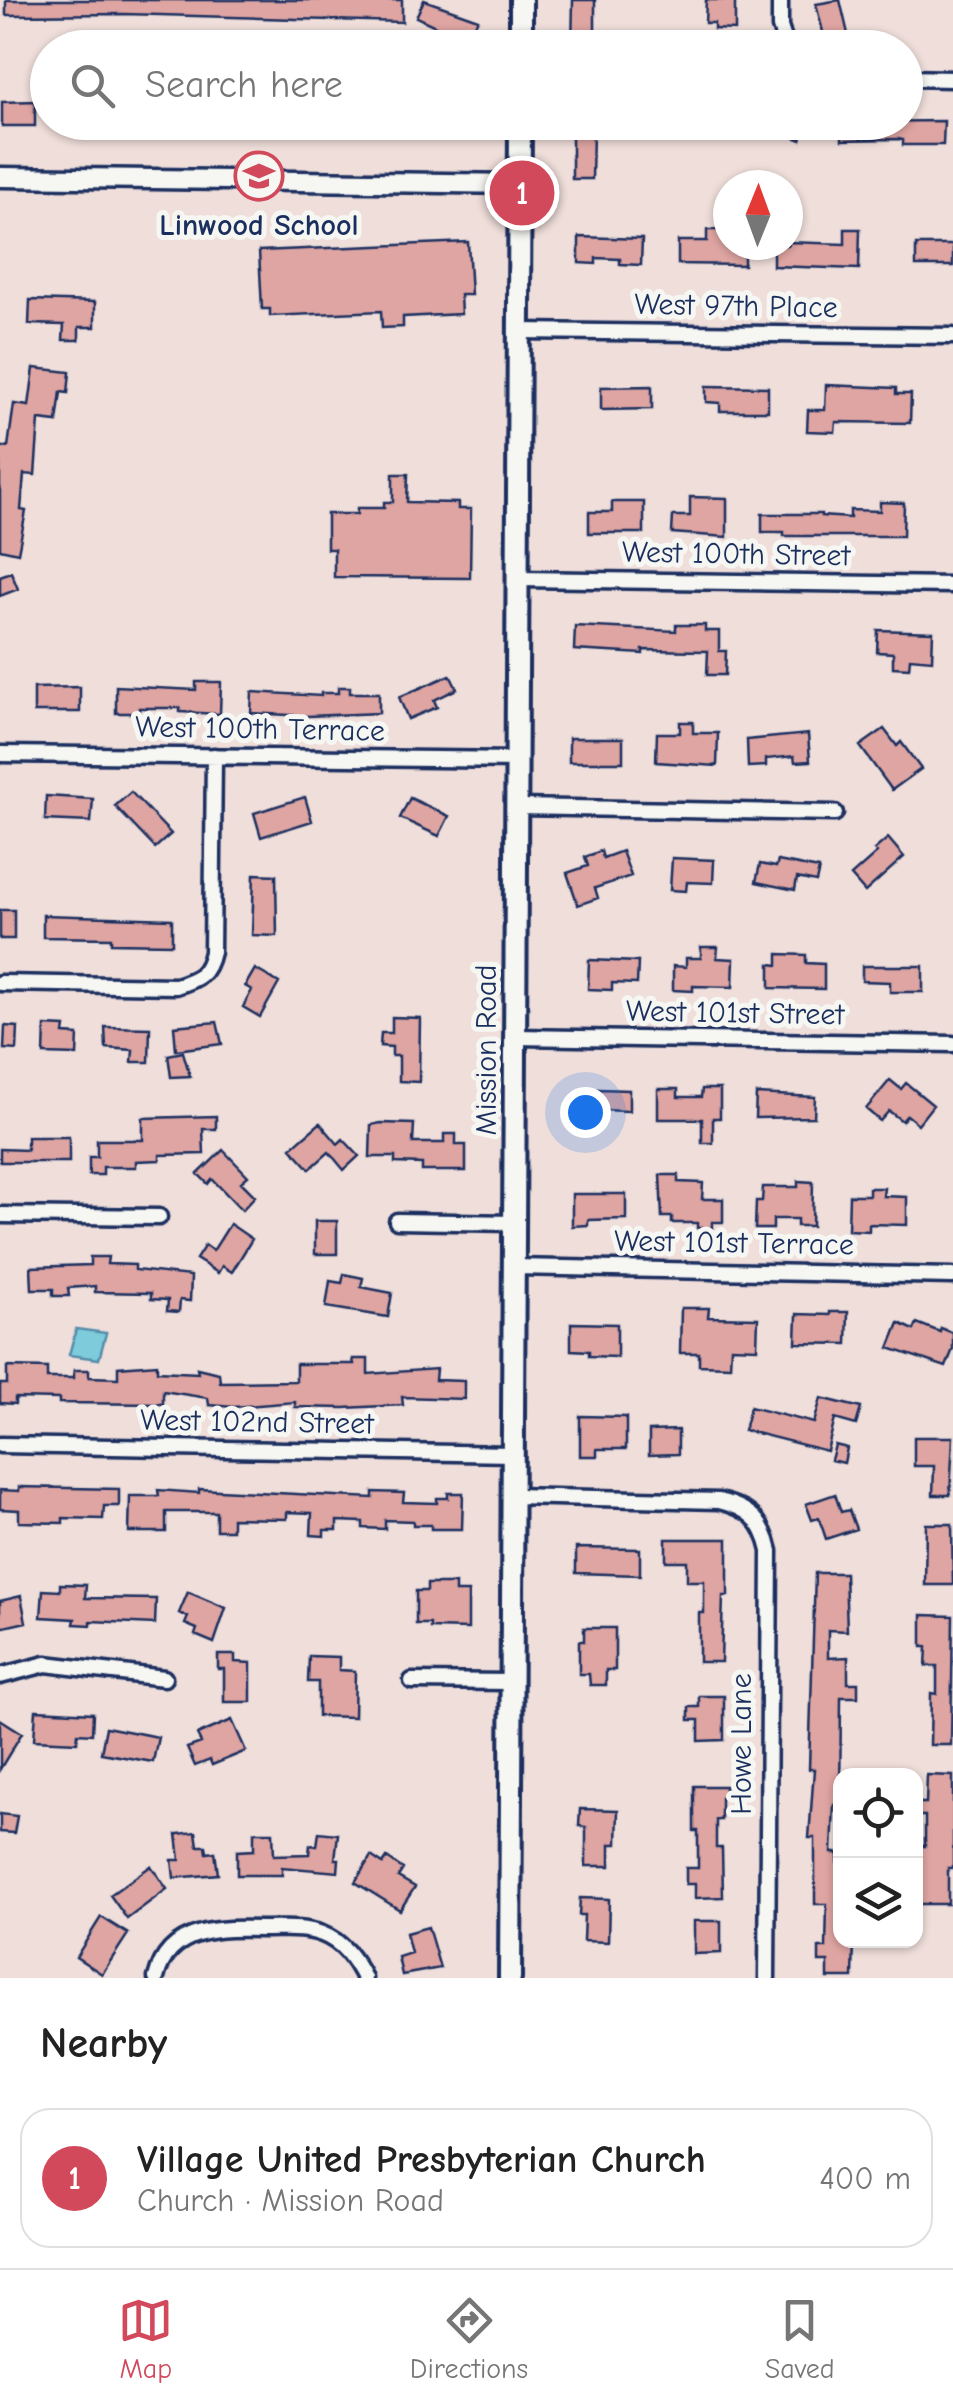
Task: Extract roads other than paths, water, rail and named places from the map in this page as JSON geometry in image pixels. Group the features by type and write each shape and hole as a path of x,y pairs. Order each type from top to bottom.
{"main road":[{"path":"521,30 522,0"},
{"name":"Mission Road","path":"510,1978 520,140"}],"street":[{"path":"780,0 781,30"},
{"path":"923,78 953,79"},
{"path":"0,177 519,184"},
{"name":"West 97th Place","path":"519,331 953,336"},
{"name":"West 100th Street","path":"518,579 953,585"},
{"name":"West 100th Terrace","path":"0,754 518,760"},
{"path":"0,984 176,986 200,979 209,967 212,952 214,756"},
{"path":"518,807 835,812"},
{"name":"West 101st Street","path":"516,1038 953,1044"},
{"path":"0,1215 160,1216"},
{"path":"397,1221 514,1222"},
{"name":"West 101st Terrace","path":"514,1267 953,1276"},
{"name":"West 102nd Street","path":"0,1445 512,1454"},
{"name":"Howe Lane","path":"513,1496 719,1500 741,1506 766,1531 770,1551 768,1978"},
{"path":"0,1676 46,1664 164,1678"},
{"path":"412,1681 512,1682"},
{"path":"156,1978 168,1953 184,1939 222,1928 322,1934 353,1957 364,1978"}],"water":[{"path":"76,1329 106,1333 99,1359 69,1355"}],"place":[{"name":"Linwood School","path":"259,176"},
{"name":"Village United Presbyterian Church","path":"522,193"}]}
